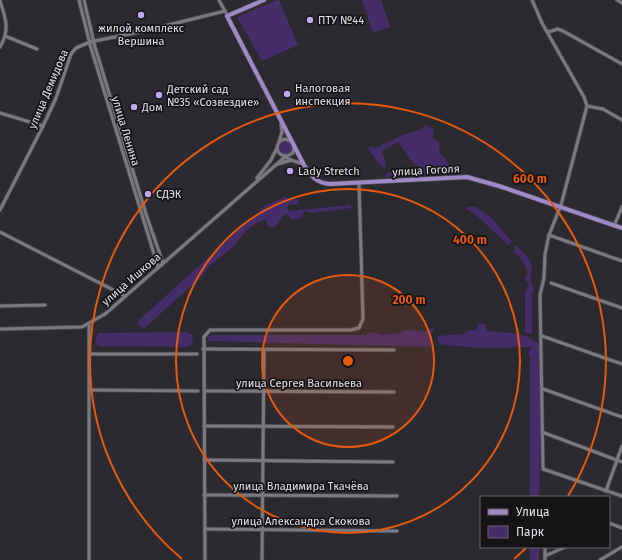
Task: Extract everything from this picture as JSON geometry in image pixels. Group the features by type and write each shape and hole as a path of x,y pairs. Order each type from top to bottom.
{"main road":[{"path":"264,0 228,16 294,144"},
{"name":"улица Гоголя","path":"294,144 304,165 312,177 321,183 359,183 466,177 499,186 622,228"}],"street":[{"name":"улица Ленина","path":"79,0 90,42 158,267"},
{"name":"улица Ленина","path":"84,0 94,41 146,214 163,263"},
{"path":"219,0 228,16"},
{"path":"617,0 622,3"},
{"path":"0,1 7,24 5,36 0,47"},
{"path":"533,1 548,32 584,97 587,106 560,207 549,235 545,254 544,278 540,294 543,389 543,469 622,496"},
{"name":"улица Демидова","path":"0,210 56,98 71,54 78,46 94,41 225,12"},
{"path":"548,32 558,29 563,31 622,64"},
{"path":"5,36 37,49"},
{"path":"587,106 603,109 622,120"},
{"path":"0,113 43,126"},
{"path":"279,142 285,139 294,144 293,153 285,157 278,153 277,148 282,132 280,118"},
{"name":"улица Ишкова","path":"251,185 264,170 277,148"},
{"name":"улица Ишкова","path":"0,329 67,328 89,325 105,314 251,185 285,157"},
{"name":"улица Гоголя","path":"285,157 304,165"},
{"path":"276,165 291,160"},
{"path":"205,560 204,337 210,330 351,330 361,326 363,319 359,183"},
{"path":"614,226 622,207"},
{"path":"0,232 125,296"},
{"path":"549,235 622,261"},
{"path":"551,283 622,308"},
{"path":"0,306 45,305"},
{"path":"89,325 89,560"},
{"path":"542,336 622,364"},
{"path":"203,349 394,350"},
{"path":"262,560 264,350"},
{"path":"90,354 197,354"},
{"path":"543,389 622,417"},
{"path":"90,390 198,391"},
{"name":"улица Сергея Васильева","path":"204,392 394,392"},
{"path":"204,426 393,427"},
{"path":"542,432 622,462"},
{"path":"606,491 622,446"},
{"path":"204,460 393,462"},
{"name":"улица Владимира Ткачёва","path":"204,495 397,496"},
{"path":"610,523 622,528"},
{"name":"улица Александра Скокова","path":"205,529 397,530"},
{"path":"600,560 622,547"},
{"path":"545,558 562,548"}],"green space":[{"path":"279,0 298,45 262,61 237,17"},
{"path":"362,0 381,0 390,27 373,33"},
{"path":"92,47 93,47 159,262"},
{"path":"425,125 432,128 434,133 432,138 439,142 440,154 449,164 449,169 444,170 440,174 417,174 418,166 414,164 398,142 382,151 386,165 385,169 378,163 368,148 371,146 375,148 405,134 420,130"},
{"path":"285,141 290,143 292,148 290,153 285,155 280,153 278,148 280,143"},
{"path":"400,170 413,171 415,176 384,177 388,172 400,172"},
{"path":"285,197 293,200 299,199 297,205 289,204 287,208 290,211 351,205 351,208 311,213 305,211 301,218 291,220 290,217 285,214 273,228 267,226 267,219 257,223 247,230 232,248 209,266 202,276 146,327 142,328 137,324 138,321 266,205"},
{"path":"467,207 476,207 493,219 512,242 508,245 475,214 466,209"},
{"path":"514,246 517,246 526,255 532,268 531,282 534,288 532,295 532,333 525,332 525,294 529,283 525,280 527,271 519,256 514,252"},
{"path":"479,323 485,324 486,331 519,334 534,340 539,345 542,352 539,496 530,496 530,357 528,353 531,347 477,348 439,344 437,336 464,334 469,330 476,330"},
{"path":"431,328 434,328 430,347 207,341 209,336 216,335 365,335 371,332 383,335 400,333 405,330 429,331"},
{"path":"187,332 193,335 192,345 187,347 99,346 95,343 98,333"},
{"path":"530,548 539,548 539,560 530,560"}],"place":[{"name":"жилой комплекс Вершина","path":"141,15"},
{"name":"ПТУ №44","path":"310,20"},
{"name":"Налоговая инспекция","path":"287,94"},
{"name":"Детский сад №35 «Созвездие»","path":"159,95"},
{"name":"Дом","path":"134,107"},
{"name":"Lady Stretch","path":"290,171"},
{"name":"СДЭК","path":"148,194"}]}
